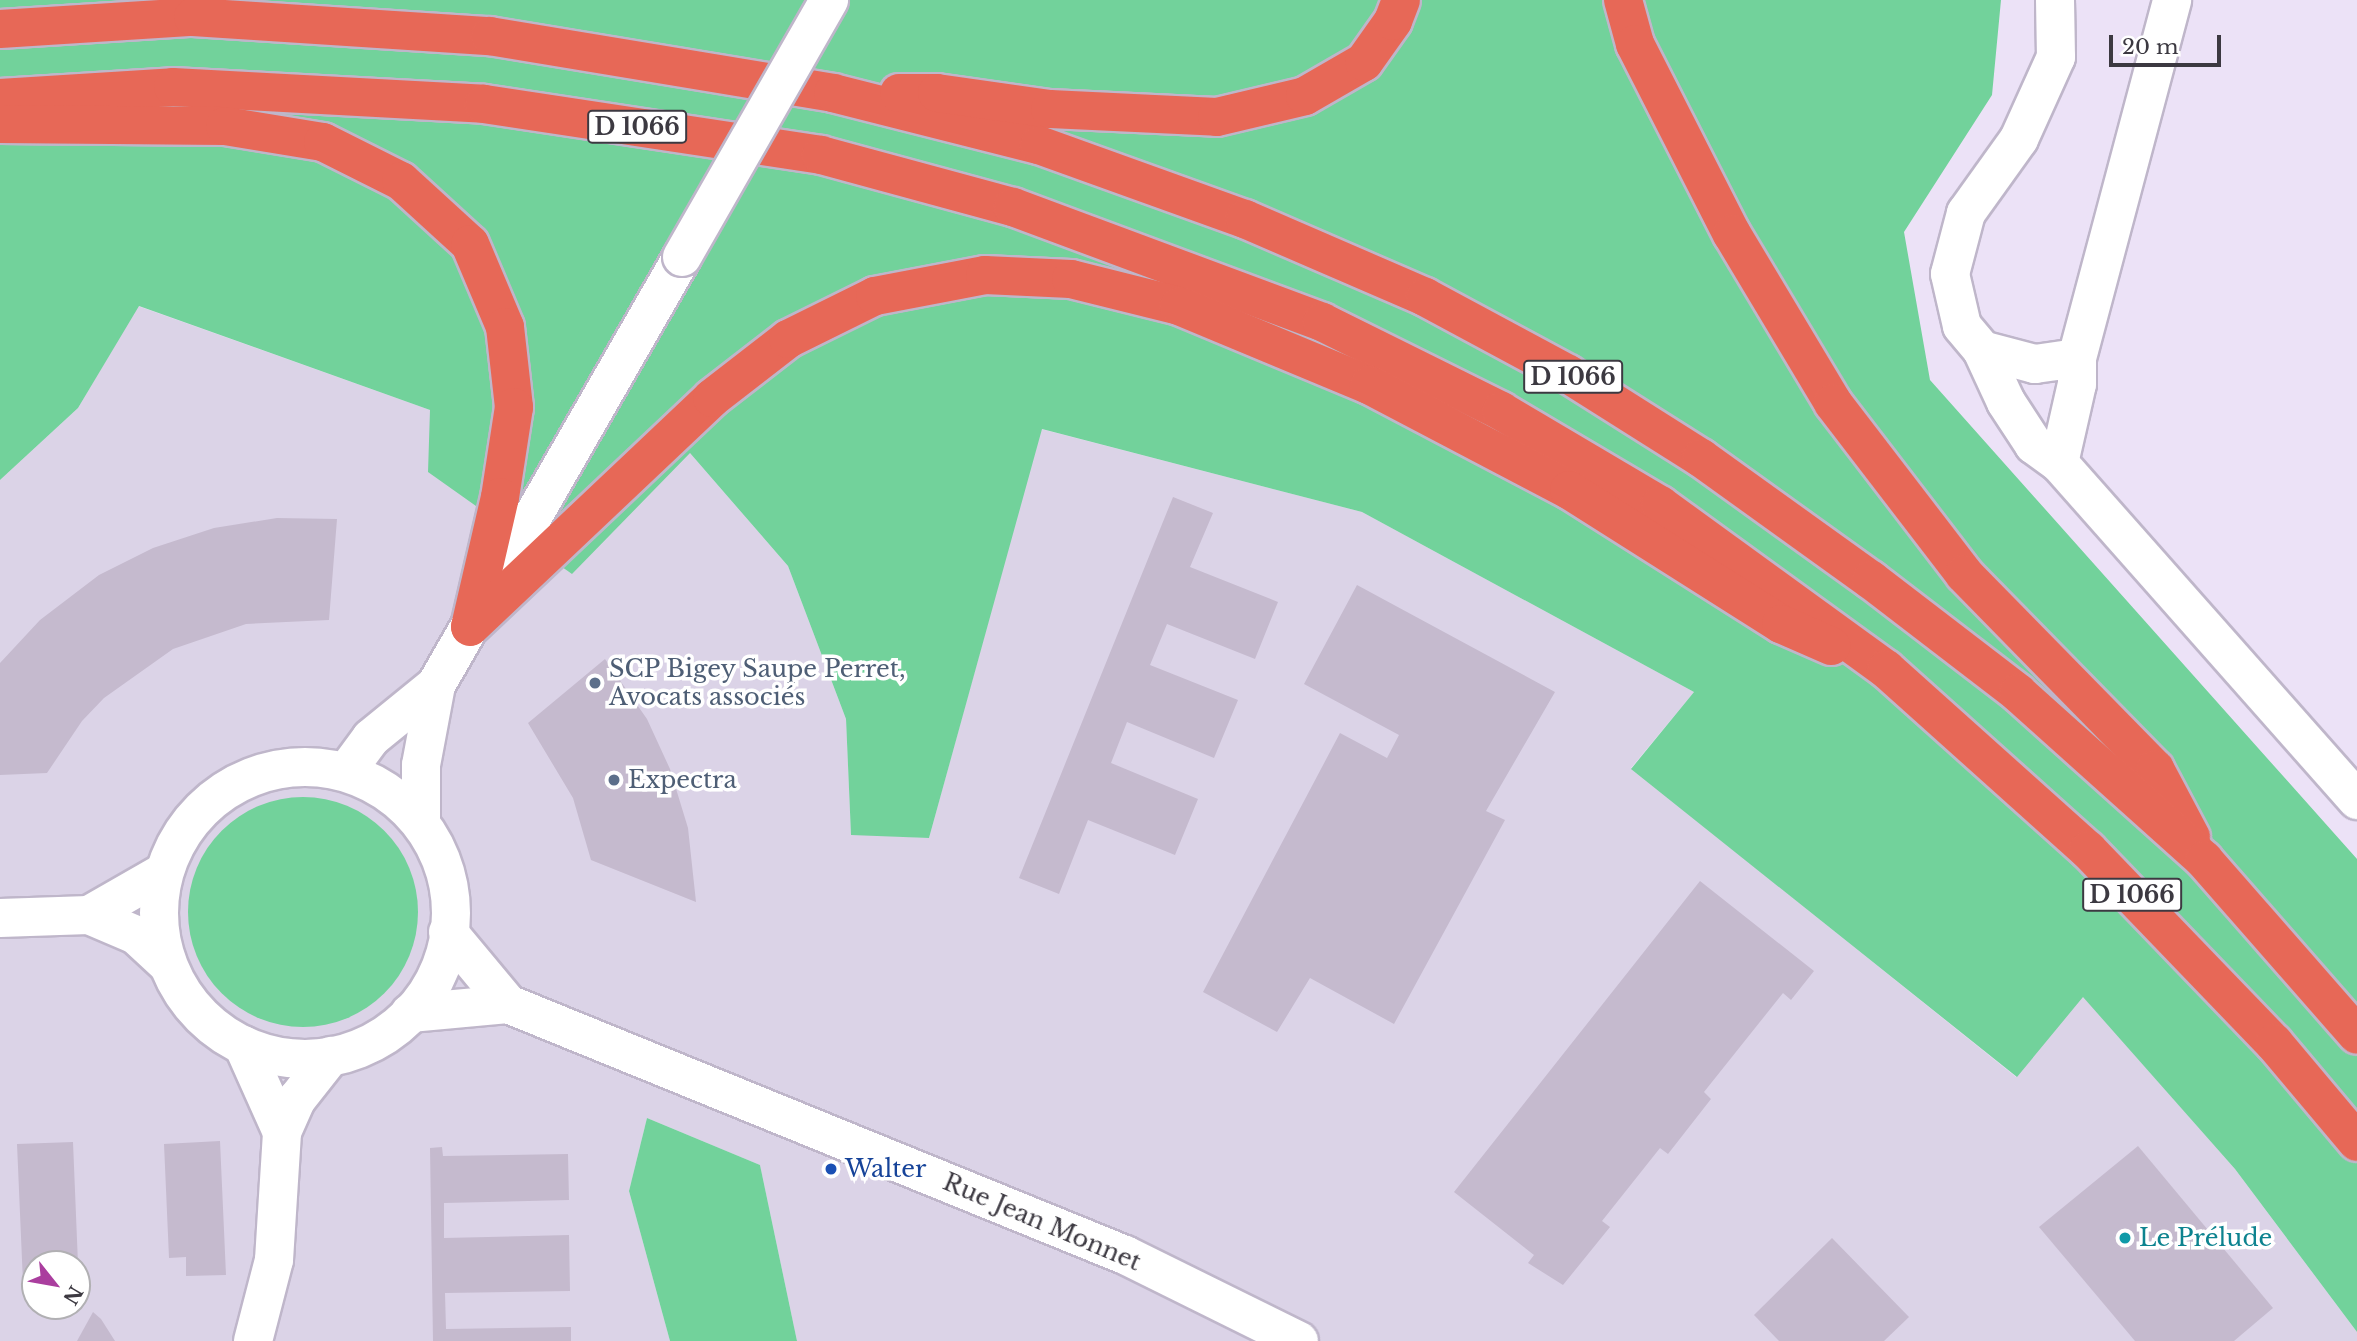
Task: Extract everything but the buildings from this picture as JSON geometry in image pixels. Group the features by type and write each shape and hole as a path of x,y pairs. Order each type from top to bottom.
{"highway":[{"path":"834,93 937,93 1050,109 1217,117 1305,96 1364,62 1393,21 1401,0"},
{"path":"1623,0 1635,44 1732,234 1833,403 1964,574 2155,769 2204,860"},
{"name":"D 1066","path":"0,29 193,17 490,36 834,93 1039,145 1245,219 1425,296 1568,374 1700,458 1871,580 2018,693 2204,860 2357,1035"},
{"name":"D 1066","path":"0,98 173,87 484,104 821,155 1013,207 1322,322 1501,411 1660,505 1886,669 2088,850 2274,1043 2357,1142"},
{"path":"0,124 225,125 323,142 401,181 470,244 505,327 514,407 500,497 470,627"},
{"path":"470,627 712,398 788,339 875,296 985,275 1071,279 1180,306 1369,386 1569,490 1781,624 1886,669"}],"street":[{"path":"421,823 421,765 436,685 830,0"},
{"path":"2055,0 2056,57 2019,139 1965,213 1950,274 1962,326 1982,351 2006,402 2034,445 2059,463 2357,800"},
{"path":"2059,463 2077,384 2077,358 2172,0"},
{"path":"1982,351 2035,364 2077,358"},
{"path":"346,772 372,738 436,685"},
{"path":"0,918 89,915 136,935 166,963 189,1003 222,1035 263,1055 309,1060 354,1052 394,1029 426,996 446,954 452,909 443,864 421,823 387,792 346,772 300,766 255,775 215,797 191,822 164,872 158,918 166,963"},
{"path":"89,915 164,872"},
{"name":"Rue Jean Monnet","path":"449,932 508,1004"},
{"name":"Rue Jean Monnet","path":"410,1013 508,1004 1125,1255 1299,1341"},
{"path":"243,1045 282,1132"},
{"path":"253,1341 274,1260 282,1132 297,1099 331,1056"}],"shaded area":[{"path":"138,306 430,410 690,453 788,566 846,719 851,834 929,838 1041,429 1362,512 1694,692 1631,768 2016,1077 2083,996 2235,1169 2357,1332 2357,1341 797,1341 760,1165 647,1118 629,1191 670,1341 0,1341 0,480 78,408"}],"green space":[{"path":"0,0 2001,0 1992,95 1904,232 1930,380 2357,859 2357,1332 2235,1169 2083,997 2017,1077 1631,769 1694,692 1362,512 1042,429 929,838 851,835 846,719 788,566 690,453 572,574 428,472 430,410 139,306 78,408 0,480"},
{"path":"303,797 325,799 347,806 367,816 392,839 413,879 418,912 416,934 409,956 399,976 376,1001 336,1022 303,1027 281,1025 259,1018 239,1008 214,985 193,945 188,912 190,890 197,868 207,848 230,823 270,802"},
{"path":"647,1118 760,1165 797,1341 670,1341 629,1191"}],"place":[{"name":"SCP Bigey Saupe Perret, Avocats associés","path":"595,683"},
{"name":"Expectra","path":"614,780"},
{"name":"Walter","path":"831,1169"},
{"name":"Le Prélude","path":"2125,1238"}]}
